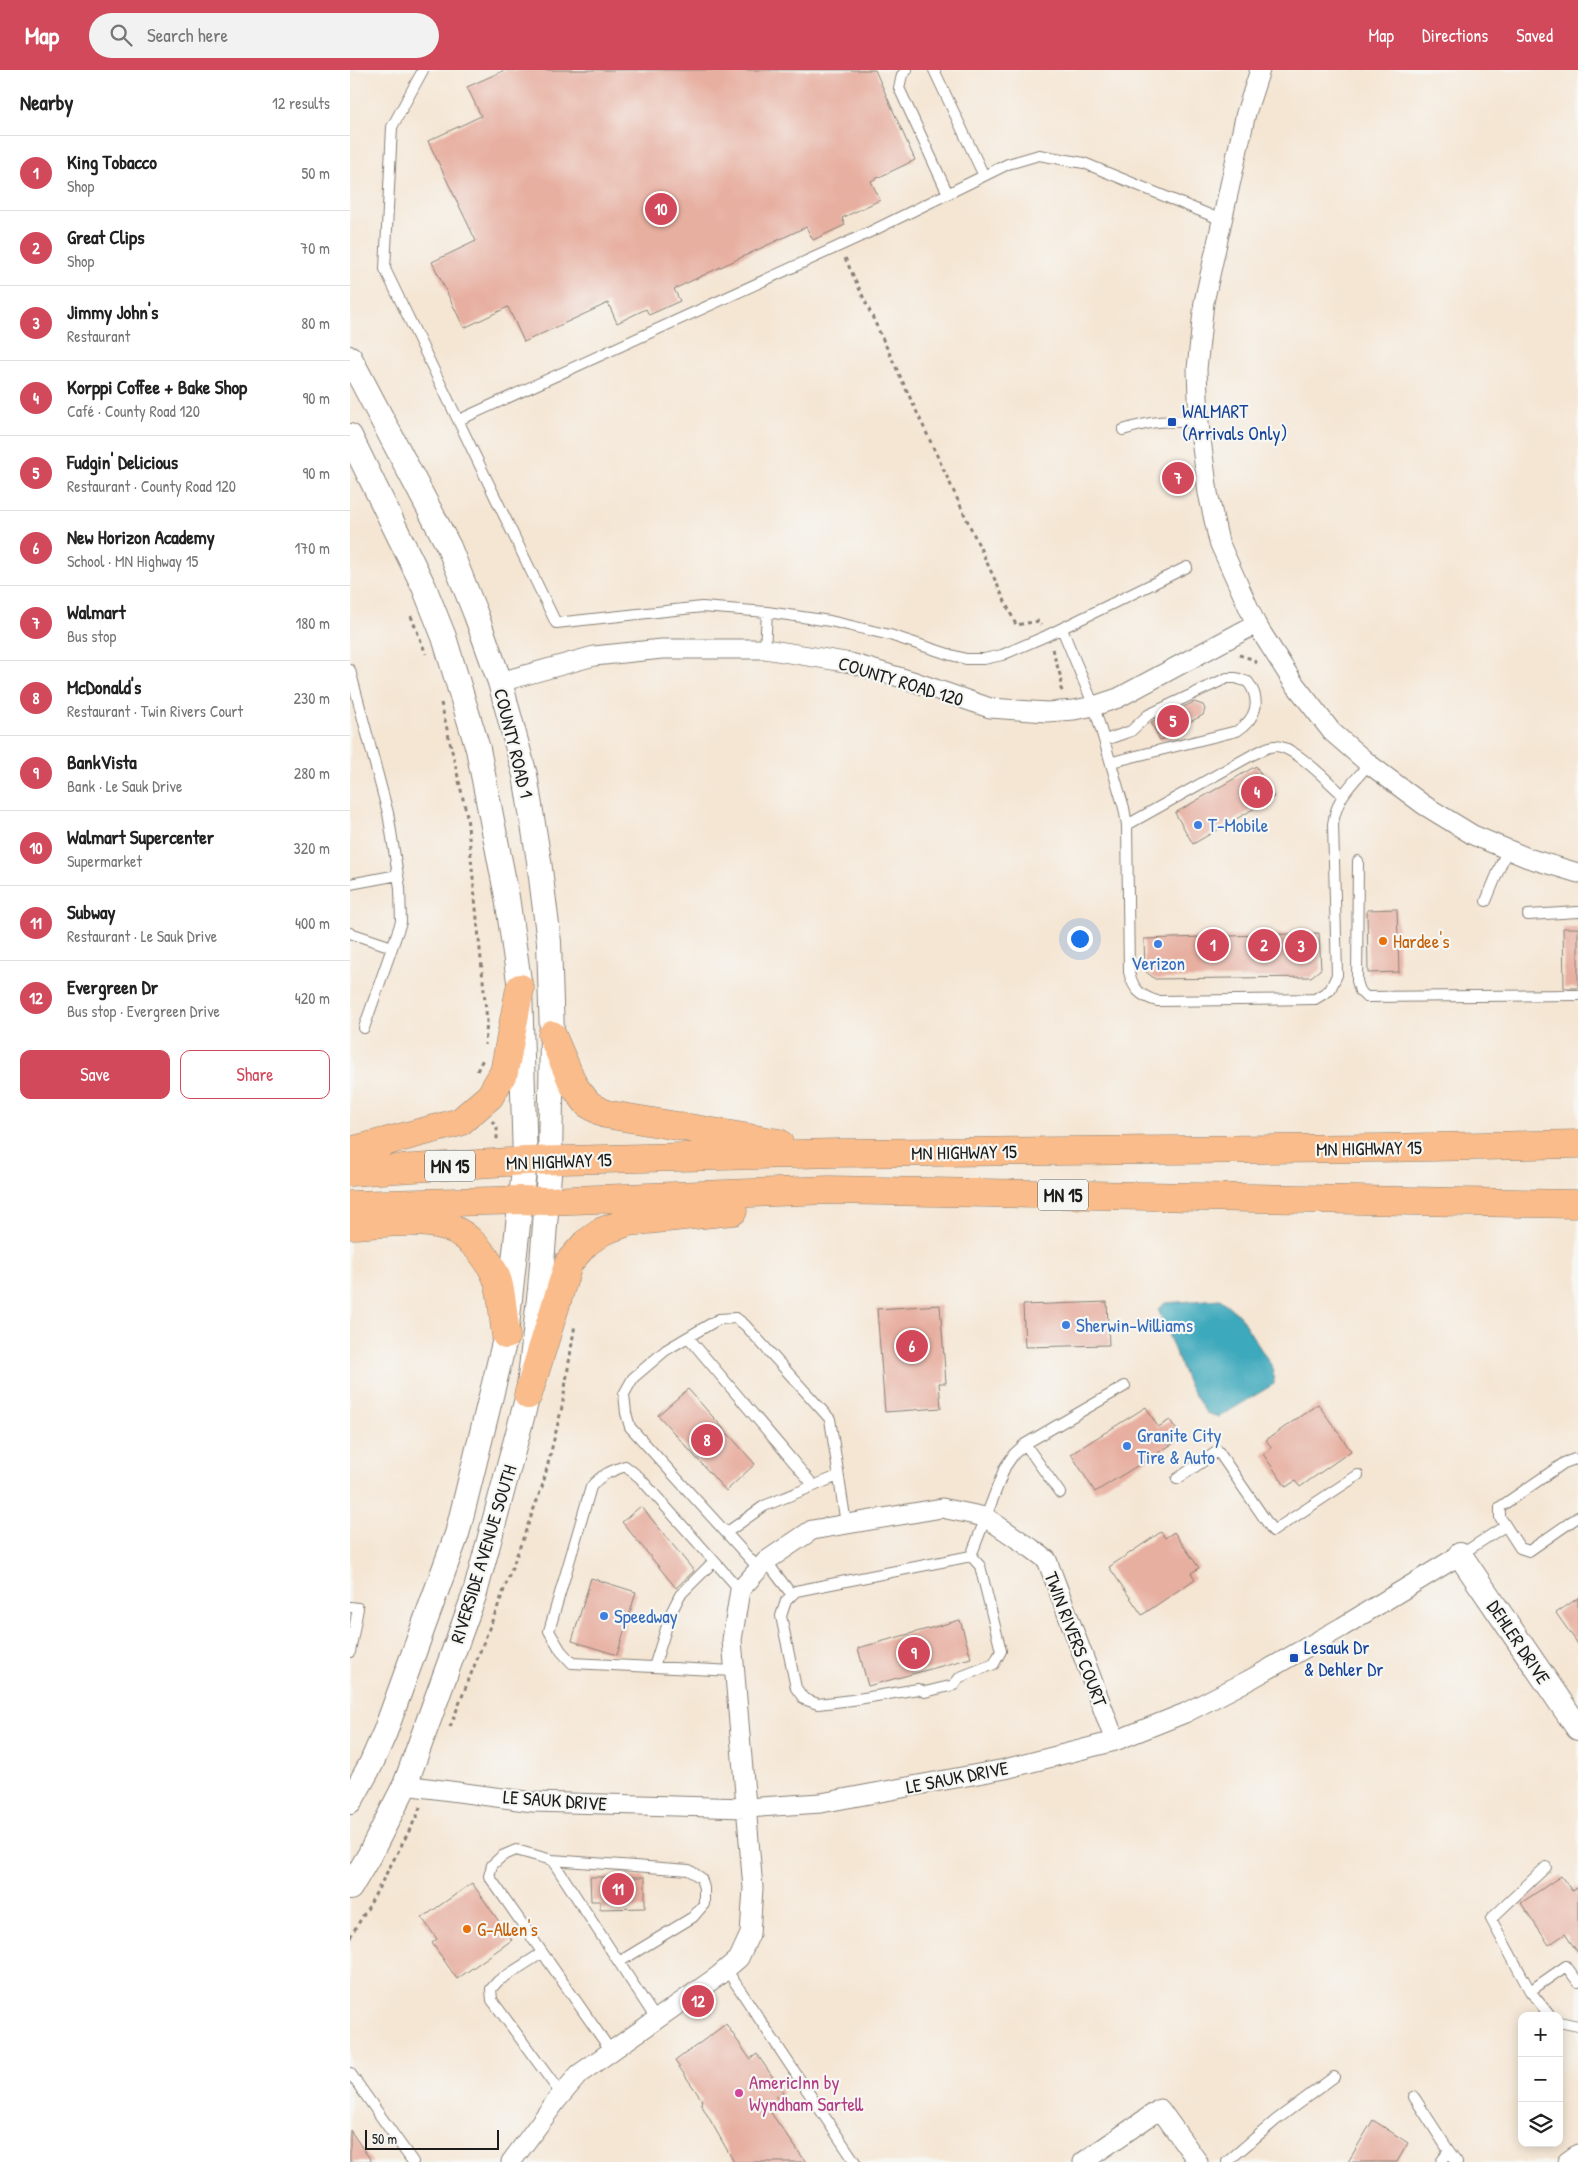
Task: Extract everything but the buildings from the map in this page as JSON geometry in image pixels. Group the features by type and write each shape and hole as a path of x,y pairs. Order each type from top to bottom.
{"highway":[{"path":"350,1151 460,1122 490,1096 504,1072 520,988"},
{"path":"552,1034 574,1086 588,1104 604,1114 837,1154"},
{"name":"MN HIGHWAY 15","path":"350,1172 538,1161 837,1154 1578,1144"},
{"name":"MN HIGHWAY 15","path":"548,1201 829,1190 1578,1204"},
{"path":"528,1395 569,1262 586,1243 603,1231 628,1222 898,1192"},
{"name":"MN HIGHWAY 15","path":"350,1205 521,1200"},
{"name":"MN 15","path":"521,1200 548,1201"},
{"path":"350,1225 405,1222 446,1226 469,1240 488,1259 498,1283 506,1335"}],"street":[{"path":"1246,70 1246,113"},
{"path":"1260,70 1246,113 1204,302 1197,369 1200,424 1208,493 1219,542 1256,624 1293,682 1332,732 1369,764 1424,806 1473,835 1528,858 1578,873"},
{"name":"COUNTY ROAD 1","path":"350,358 414,478 448,547 476,615 500,682 525,775 549,942 552,1034 538,1161 521,1200"},
{"name":"COUNTY ROAD 1","path":"351,441 424,587 444,637 478,749 506,888 520,988 538,1161"},
{"name":"COUNTY ROAD 120","path":"500,682 594,656 662,649 765,649 860,665 990,708 1047,712 1074,710 1118,698 1256,624"},
{"name":"RIVERSIDE AVENUE SOUTH","path":"350,1888 370,1854 405,1785 475,1593 528,1395 548,1201 538,1161"},
{"name":"RIVERSIDE AVENUE SOUTH","path":"352,1794 371,1764 385,1732 457,1534 506,1335 521,1200"},
{"name":"TWIN RIVERS COURT","path":"740,1590 762,1565 812,1530 942,1508 985,1517 1047,1560 1115,1741"},
{"name":"LE SAUK DRIVE","path":"405,1785 533,1802 746,1808 821,1803 1005,1769 1115,1741 1185,1713 1251,1679 1342,1627 1460,1555"},
{"name":"DEHLER DRIVE","path":"1460,1555 1578,1728"},
{"path":"511,2162 561,2094 579,2074 726,1969 739,1958 750,1934 753,1888 732,1640 740,1590"},
{"path":"1083,2162 1160,2109 1198,2162"},
{"path":"1567,2162 1578,2154"}],"lane":[{"path":"423,70 392,127 385,268 556,623 702,607 767,612 830,620 890,635 966,659 984,659 1002,655 1062,629 1187,567"},
{"path":"907,70 902,76 899,88 948,194"},
{"path":"934,70 984,176"},
{"path":"459,420 839,246 1008,164 1040,155 1084,163 1222,220"},
{"path":"1122,430 1150,421 1167,420 1200,424"},
{"path":"765,649 767,612"},
{"path":"1062,629 1094,706 1124,808 1127,825 1129,972 1132,982 1140,994 1157,1001 1314,999 1330,990 1337,975 1333,824 1335,809 1343,795 1369,764"},
{"path":"350,670 388,812 398,875 401,922 364,1028"},
{"path":"1105,740 1131,731 1148,715 1227,678 1236,678 1248,682 1256,697 1254,714 1250,722 1237,731 1112,762"},
{"path":"1127,825 1252,755 1269,747 1276,746 1295,754 1343,795"},
{"path":"1486,901 1507,850"},
{"path":"1358,861 1357,981 1360,992 1366,997 1578,995"},
{"path":"350,884 398,875"},
{"path":"1528,915 1578,912"},
{"path":"350,933 392,947"},
{"path":"792,1595 726,1533 630,1427 624,1394 633,1378 666,1350 688,1337 719,1319 736,1318 745,1325 830,1419 846,1524"},
{"path":"688,1337 814,1486"},
{"path":"971,1556 1005,1467 1014,1454 1025,1444 1125,1386"},
{"path":"1025,1444 1060,1493"},
{"path":"1177,1479 1218,1451 1273,1532 1358,1475"},
{"path":"1578,1460 1564,1463 1500,1507 1500,1517 1520,1548 1529,1551 1578,1516"},
{"path":"734,1671 572,1663 561,1651 549,1631 591,1487 597,1479 625,1466 639,1477 740,1590"},
{"path":"726,1533 764,1506 838,1476"},
{"path":"1460,1555 1505,1526"},
{"path":"971,1556 980,1566 1001,1651 994,1664 960,1677 954,1685 925,1692 918,1689 818,1704 804,1699 796,1688 781,1616 786,1601 796,1591 971,1556"},
{"path":"654,1667 671,1613 680,1595 714,1560"},
{"path":"350,1607 358,1608 350,1652"},
{"path":"611,2052 489,1876 492,1865 502,1856 516,1850 552,1860 689,1870 701,1878 704,1888 704,1904 693,1917 619,1962"},
{"path":"552,1860 656,2019"},
{"path":"1546,1867 1490,1919 1530,1991 1547,2012"},
{"path":"542,1953 498,1981 491,1989 492,2000 561,2094"},
{"path":"1530,1991 1566,1966 1578,1982"},
{"path":"726,1969 855,2162"},
{"path":"1563,2023 1578,2026"},
{"path":"350,2073 413,2162"},
{"path":"1227,2162 1276,2120 1334,2077"},
{"path":"1414,2097 1458,2162"},
{"path":"1441,2162 1449,2151"}],"path":[{"path":"839,246 1016,624 1039,622 1059,668 1062,678 1060,687 1074,710"},
{"path":"411,615 428,660"},
{"path":"439,697 467,816 487,1021 484,1048"},
{"path":"475,1074 483,1057"},
{"path":"448,1733 543,1484 562,1407 576,1317"},
{"path":"350,1938 417,1816"}],"water":[{"path":"1220,1299 1239,1315 1273,1368 1274,1384 1219,1417 1206,1413 1188,1384 1158,1309 1165,1303"}],"place":[{"name":"Walmart Supercenter","path":"661,209"},
{"name":"WALMART (Arrivals Only)","path":"1172,422"},
{"name":"Walmart","path":"1178,478"},
{"name":"Fudgin' Delicious","path":"1173,721"},
{"name":"Korppi Coffee + Bake Shop","path":"1257,792"},
{"name":"T-Mobile","path":"1198,825"},
{"name":"Hardee's","path":"1383,941"},
{"name":"Verizon","path":"1158,944"},
{"name":"King Tobacco","path":"1213,945"},
{"name":"Great Clips","path":"1264,945"},
{"name":"Jimmy John's","path":"1301,946"},
{"name":"Sherwin-Williams","path":"1066,1325"},
{"name":"New Horizon Academy","path":"912,1346"},
{"name":"McDonald's","path":"707,1440"},
{"name":"Granite City Tire & Auto","path":"1127,1446"},
{"name":"Speedway","path":"604,1616"},
{"name":"BankVista","path":"914,1653"},
{"name":"Lesauk Dr & Dehler Dr","path":"1294,1658"},
{"name":"Subway","path":"618,1889"},
{"name":"G-Allen's","path":"467,1929"},
{"name":"Evergreen Dr","path":"698,2001"},
{"name":"AmericInn by Wyndham Sartell","path":"739,2093"}]}
